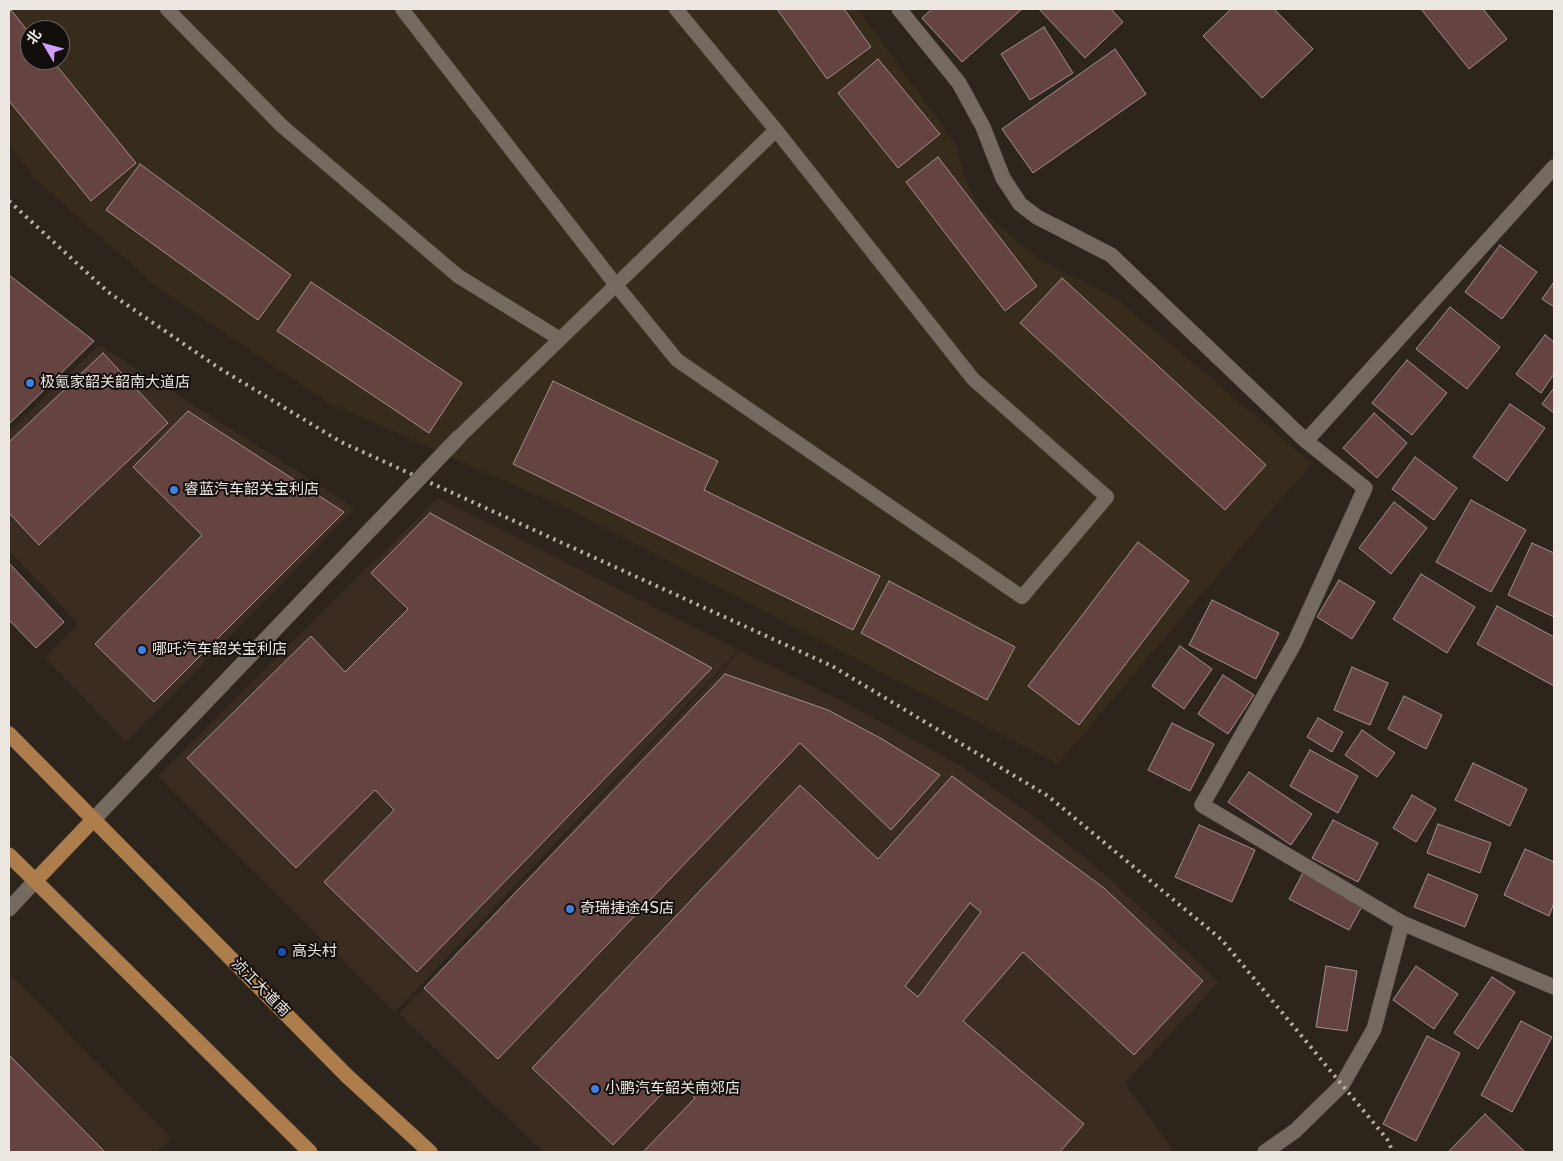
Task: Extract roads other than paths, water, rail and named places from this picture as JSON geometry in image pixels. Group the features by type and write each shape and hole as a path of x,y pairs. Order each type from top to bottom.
{"main road":[{"name":"浈江大道南","path":"9,734 347,1076 430,1152"},
{"path":"35,881 94,820"},
{"path":"9,855 310,1152"}],"street":[{"path":"899,9 959,83 983,128 1003,178 1020,204 1037,217 1111,255 1306,440 1364,488 1294,644 1202,804 1402,924 1554,987"},
{"path":"1306,440 1554,167"},
{"path":"94,820 458,438"},
{"path":"9,909 35,881"},
{"path":"1265,1152 1295,1131 1342,1085 1374,1029 1402,924"}],"lane":[{"path":"167,9 282,126 458,276 560,339"},
{"path":"402,9 616,285 677,360 1022,597 1107,497 973,379 776,130 676,9"},
{"path":"458,438 776,130"}],"railway":[{"path":"9,201 108,292 219,368 341,442 832,666 1048,796 1222,940 1387,1139 1393,1152"}],"place":[{"name":"极氪家韶关韶南大道店","path":"30,383"},
{"name":"睿蓝汽车韶关宝利店","path":"174,490"},
{"name":"哪吒汽车韶关宝利店","path":"142,650"},
{"name":"奇瑞捷途4S店","path":"570,909"},
{"name":"高头村","path":"282,952"},
{"name":"小鹏汽车韶关南郊店","path":"595,1089"}]}
